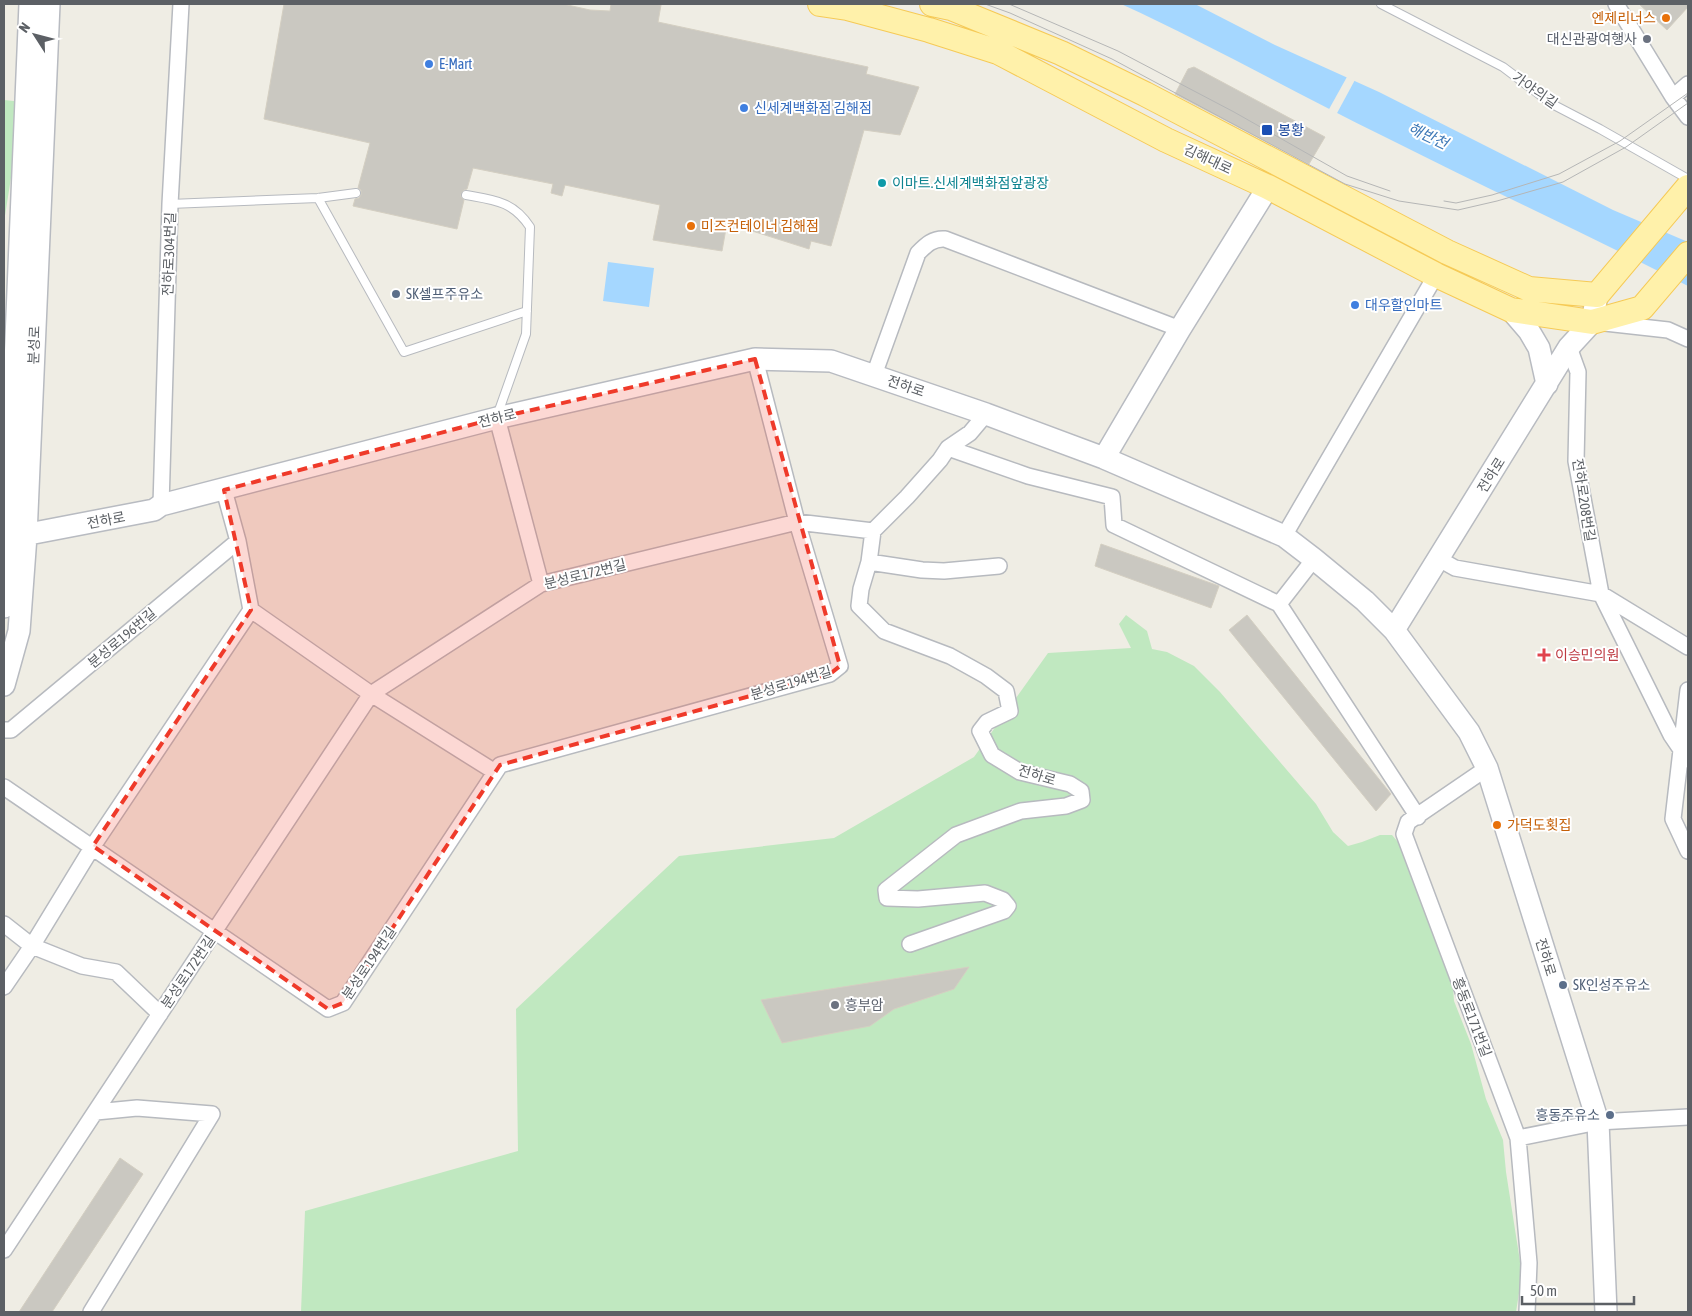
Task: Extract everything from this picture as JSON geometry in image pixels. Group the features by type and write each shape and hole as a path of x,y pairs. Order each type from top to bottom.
{"main road":[{"name":"분성로","path":"4,685 19,631 17,537 30,4"},
{"name":"분성로","path":"4,607 17,537 49,4"},
{"name":"김해대로","path":"820,4 847,8 929,30 998,52 1166,140 1268,188 1436,275 1511,310 1592,322"},
{"name":"김해대로","path":"932,4 951,8 1061,53 1145,94 1447,252 1529,290 1597,295"},
{"path":"1686,187 1597,295 1592,322 1642,308 1688,254"},
{"path":"1104,458 1180,329 1268,188"},
{"path":"1511,310 1529,331 1539,348 1547,384"},
{"name":"전하로","path":"1394,630 1569,347 1592,322"},
{"name":"전하로","path":"17,537 154,510 161,505 497,418 755,359 831,361 874,375 1104,458 1284,536 1365,601 1394,630 1469,732 1487,768 1598,1122 1606,1312"}],"street":[{"name":"전하로304번길","path":"161,505 170,204 181,4"},
{"path":"1616,4 1688,117"},
{"path":"1674,97 1688,84"},
{"path":"874,375 918,253 930,242 938,238 945,239 1180,329"},
{"path":"1284,536 1436,275"},
{"path":"1592,322 1668,330 1688,339"},
{"name":"전하로208번길","path":"1569,347 1578,372 1576,460 1601,594 1671,735 1685,755"},
{"name":"분성로194번길","path":"4,787 328,1009 342,1004 500,765 830,674 840,666 797,522 755,359"},
{"path":"797,522 873,531 907,497 940,460 948,448 970,433 986,414"},
{"path":"497,418 541,584"},
{"path":"948,448 1028,476 1112,497 1114,525 1279,604 1418,817"},
{"path":"4,988 32,946 92,846 250,610 238,541 224,490"},
{"name":"분성로172번길","path":"4,1250 371,694 541,584 797,522"},
{"name":"전하로","path":"873,531 869,562 861,589 859,606 884,630 950,656 986,676 1006,691 1010,711 987,722 980,731 992,755 1020,772 1070,784 1081,791 1082,800 1066,806 1021,811 956,835 886,890 887,898 918,899 985,893 1003,900 1008,906 1004,911 910,944"},
{"name":"분성로196번길","path":"4,730 11,730 238,541"},
{"path":"1279,604 1314,559"},
{"path":"1439,559 1456,568 1601,594 1688,647"},
{"path":"869,562 922,570 944,571 1000,566"},
{"path":"250,610 371,694 495,772"},
{"path":"1688,690 1685,755 1673,819 1688,851"},
{"name":"흥동로171번길","path":"1487,768 1418,817 1408,822 1404,834 1518,1138 1529,1262 1527,1312"},
{"path":"4,924 32,946 82,966 116,972 160,1014"},
{"path":"91,1312 212,1114 136,1108 96,1112"},
{"path":"1518,1138 1598,1122 1688,1117"}],"lane":[{"name":"가야의길","path":"1381,4 1503,67 1552,104 1686,187"},
{"path":"170,204 318,198 356,193"},
{"path":"466,195 506,204 521,214 530,226 526,334 497,418"},
{"path":"318,198 404,352 527,311"}],"highlighted area":[{"path":"755,359 840,666 830,674 500,765 343,1003 328,1009 93,846 251,610 224,490 497,418"}],"green space":[{"path":"4,100 23,102 4,222"},
{"path":"1126,615 1147,631 1152,649 1167,652 1194,666 1220,692 1316,804 1333,832 1348,846 1380,835 1392,835 1398,842 1450,944 1454,1001 1471,1044 1486,1099 1503,1140 1506,1172 1522,1274 1516,1312 301,1312 305,1211 518,1151 516,1009 679,856 834,838 974,757 1048,653 1131,648 1119,624"}],"water":[{"name":"해반천","path":"1121,4 1195,4 1275,45 1379,92 1613,210 1688,242 1688,286 1352,121 1188,36"},
{"path":"608,262 654,268 649,307 603,301"}],"pier":[{"path":"1348,75 1356,78 1336,115 1328,111"}],"building":[{"path":"284,4 563,4 590,10 610,11 611,4 661,5 658,22 868,67 866,74 919,87 900,135 864,130 831,246 811,241 809,249 727,223 722,251 653,240 660,205 565,185 562,196 551,193 553,184 473,168 467,189 461,194 464,200 457,229 353,206 355,199 361,195 361,190 358,188 370,143 264,119"},
{"name":"엔제리너스","path":"1639,4 1688,4 1688,7 1667,30"},
{"path":"1194,67 1325,137 1309,164 1175,94 1188,69"},
{"path":"1101,544 1219,586 1211,608 1095,566"},
{"path":"1247,615 1391,794 1376,811 1229,630"},
{"name":"흥부암","path":"969,967 954,989 894,1009 870,1026 782,1043 761,1000"},
{"path":"120,1158 143,1174 52,1312 19,1312"}],"tram line":[{"path":"985,4 1010,13 1112,59 1345,184 1399,201 1458,210 1563,182 1626,147 1688,103"},
{"path":"1009,4 1118,51 1234,112 1347,176 1390,191"},
{"path":"1444,201 1456,203 1492,195 1559,174 1620,141 1688,93"}],"place":[{"name":"엔제리너스","path":"1666,18"},
{"name":"대신관광여행사","path":"1647,39"},
{"name":"E-Mart","path":"429,64"},
{"name":"신세계백화점 김해점","path":"744,108"},
{"name":"봉황","path":"1267,130"},
{"name":"이마트.신세계백화점앞광장","path":"882,183"},
{"name":"미즈컨테이너 김해점","path":"691,226"},
{"name":"SK셀프주유소","path":"396,294"},
{"name":"대우할인마트","path":"1355,305"},
{"name":"이승민의원","path":"1544,655"},
{"name":"가덕도횟집","path":"1497,825"},
{"name":"SK인성주유소","path":"1563,985"},
{"name":"흥부암","path":"835,1005"},
{"name":"흥동주유소","path":"1610,1115"}]}
